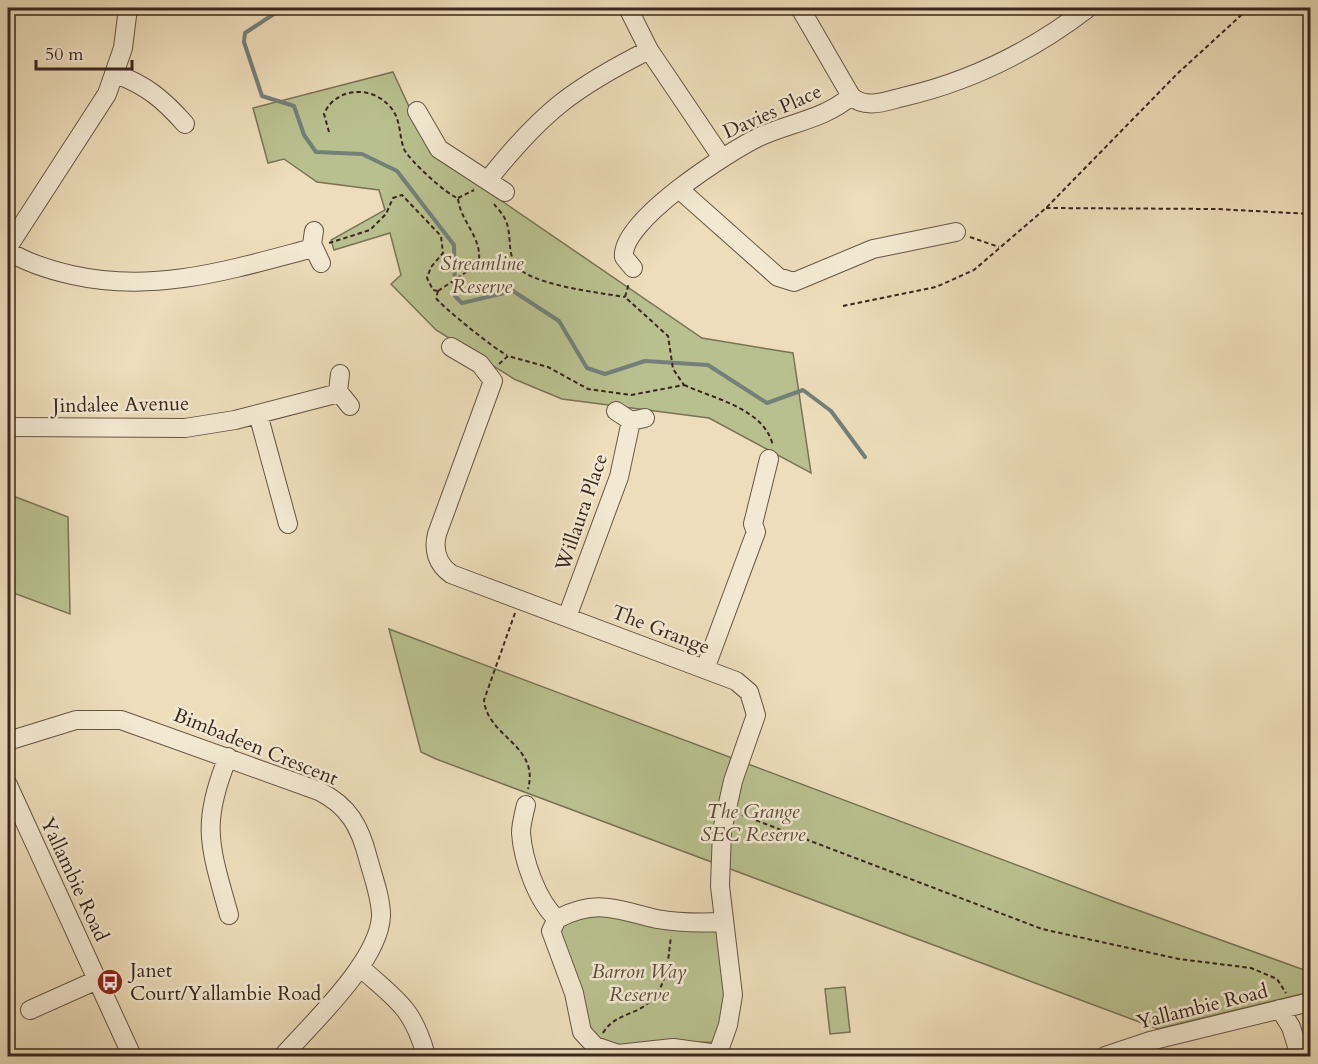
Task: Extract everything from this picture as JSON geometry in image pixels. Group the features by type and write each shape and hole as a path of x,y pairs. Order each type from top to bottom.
{"street":[{"path":"128,8 116,74 95,114 57,168 8,249 39,266 70,274 100,280 151,283 202,277 316,247"},
{"path":"628,8 649,50 722,158"},
{"path":"800,8 851,96 860,103 874,104 968,78 1040,42 1088,8"},
{"path":"417,111 439,149 491,189 528,130 548,111 596,77 649,50"},
{"path":"116,74 148,88 160,97 185,124"},
{"name":"Davies Place","path":"633,268 624,257 625,243 654,210 679,189 722,158 779,128 837,108 851,96"},
{"path":"8,228 57,168"},
{"path":"679,189 778,277 787,281 803,279 873,249 937,245 956,232"},
{"path":"451,347 480,364 493,381"},
{"name":"Jindalee Avenue","path":"8,427 153,430 210,424 344,400 338,381 340,375"},
{"name":"The Grange","path":"493,381 437,534 435,551 441,565 451,574 705,669 743,686 749,692 755,707 753,724 726,808 719,854 723,922 733,994 728,1025 718,1055"},
{"path":"258,414 288,524"},
{"name":"Willaura Place","path":"567,617 620,477 631,417"},
{"path":"705,669 756,532 753,524 769,459"},
{"name":"Bimbadeen Crescent","path":"8,741 65,722 106,718 134,723 332,798 348,812 360,829 381,914 376,943 360,967 283,1056"},
{"path":"228,757 213,797 209,830 214,861 229,915"},
{"name":"Yallambie Road","path":"8,785 132,1056"},
{"path":"526,806 521,833 534,883 540,900 557,919"},
{"path":"718,1055 673,1048 618,1054 593,1051 582,1032 574,993 552,937 553,925 557,919 577,911 610,907 672,921 723,922"},
{"path":"360,967 409,1012 420,1031 426,1056"},
{"path":"30,1010 97,980"},
{"name":"Yallambie Road","path":"1135,1056 1284,1014 1311,1002"},
{"path":"1284,1014 1288,1056"},
{"path":"1284,1014 1300,1056"},
{"name":"Yallambie Road","path":"1105,1056 1150,1041 1284,1014 1311,1014"}],"path":[{"path":"843,306 936,287 974,270 1046,208 1177,74 1249,8"},
{"path":"329,132 324,114 332,100 345,92 376,97 394,112 407,154 446,193 458,198"},
{"path":"458,198 472,190 491,189 506,219 515,265 523,273 565,287 626,297 668,336 673,369 684,385 757,417 770,432 773,446 769,459"},
{"path":"316,247 370,230 386,214 393,198 402,195 441,236 443,253 431,267 427,278 433,290 439,291"},
{"path":"458,198 463,219 474,236 480,255 478,263 439,291 436,297 442,306 464,321 495,350 548,367 588,389 631,395 684,385"},
{"path":"1046,208 1217,209 1311,214"},
{"path":"956,232 1000,247"},
{"path":"626,297 633,268"},
{"path":"493,381 496,369 508,356"},
{"path":"524,601 513,618 484,700 492,719 529,765 531,777 526,806"},
{"path":"726,808 1061,936 1179,959 1268,973 1283,986 1284,1014"},
{"path":"593,1051 614,1020 640,1009 655,999 665,981 672,921"}],"green space":[{"name":"Streamline Reserve","path":"393,72 430,152 702,338 793,353 811,473 709,418 562,399 514,379 436,330 391,284 401,275 390,233 334,250 331,240 385,210 379,190 317,182 284,159 268,163 253,108"},
{"path":"8,494 68,517 70,614 8,591"},
{"name":"The Grange SEC Reserve","path":"389,629 1115,902 1310,972 1310,992 1158,1029 436,759 421,752"},
{"name":"Barron Way Reserve","path":"587,913 712,928 718,932 726,988 723,1013 713,1042 653,1043 618,1049 598,1041 588,1031 558,925"},
{"path":"845,987 850,1032 830,1034 825,989"}],"waterway":[{"path":"283,8 245,33 244,42 262,96 294,106 304,135 316,152 362,154 397,171 454,245 455,296 462,303 513,291 559,321 587,368 605,374 645,361 708,365 767,403 803,390 831,411 865,457"}],"place":[{"name":"Janet Court/Yallambie Road","path":"110,982"}]}
